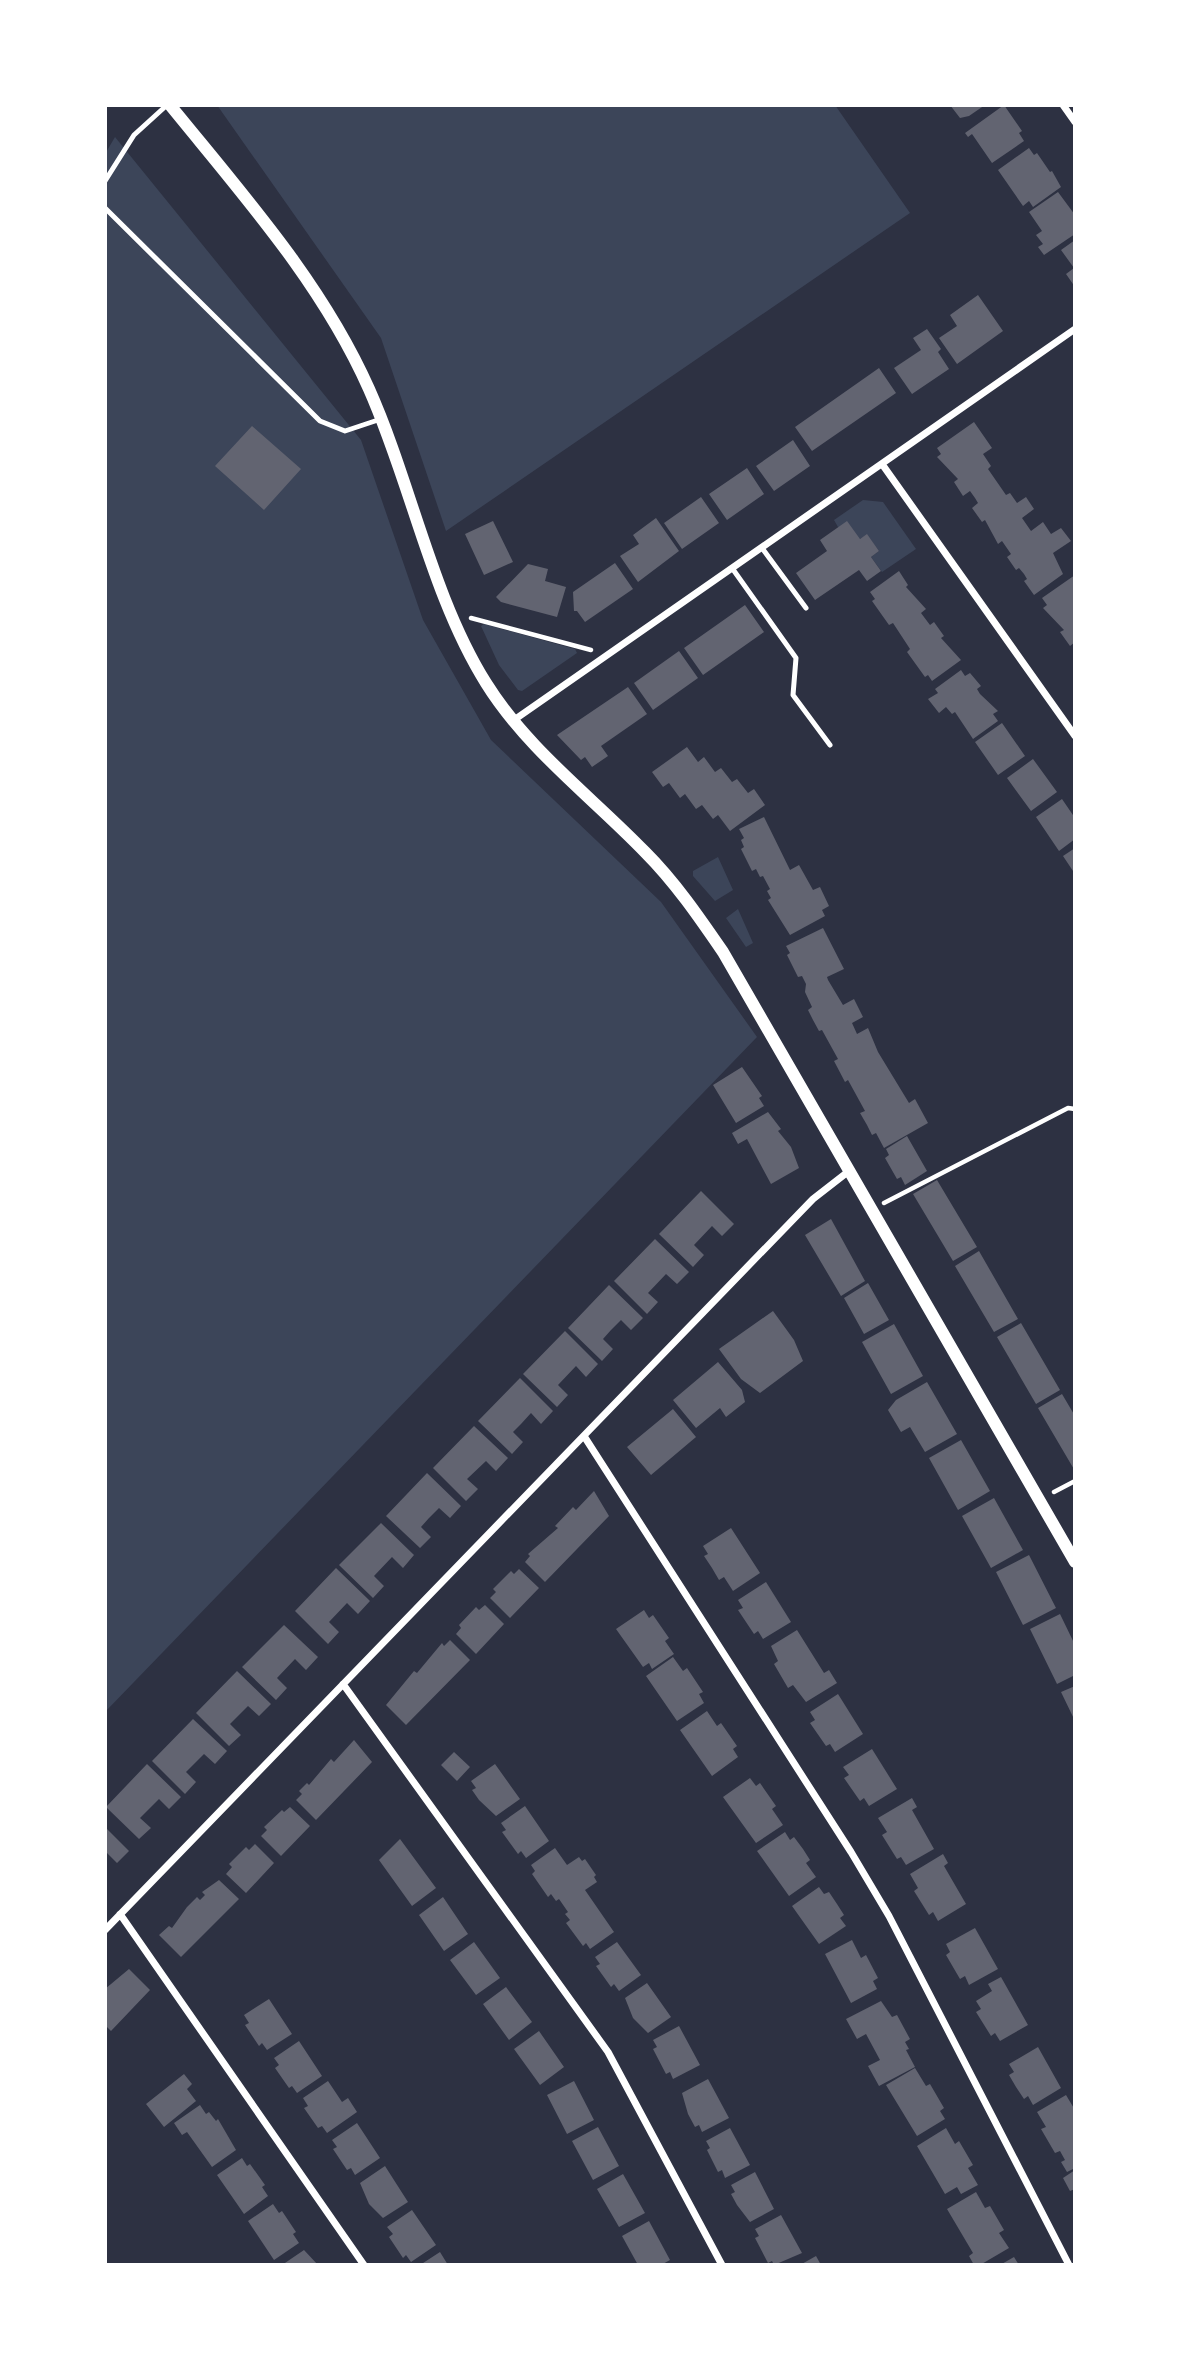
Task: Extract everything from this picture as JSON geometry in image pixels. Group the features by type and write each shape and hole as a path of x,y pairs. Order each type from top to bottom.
{"street":[{"path":"169,105 285,247 346,341 381,419 467,650 487,685 545,755 647,853 686,899 723,952 1075,1562"},
{"path":"1063,105 1075,122"},
{"path":"514,720 1075,329"},
{"path":"882,464 1075,737"},
{"path":"105,1930 813,1199 849,1171"},
{"path":"584,1436 858,1863 1069,2265"},
{"path":"343,1684 608,2052 722,2265"},
{"path":"120,1914 364,2265"}],"lane":[{"path":"105,181 134,135 169,105"},
{"path":"105,208 320,421 345,431 381,419"},
{"path":"762,548 806,608"},
{"path":"732,568 796,658 793,695 830,745"}],"path":[{"path":"452,612 609,654"},
{"path":"871,1209 1068,1108 1075,1109"},
{"path":"1041,1500 1075,1481"}],"shaded area":[{"path":"217,105 835,105 910,213 446,531 381,338"},
{"path":"115,137 361,440 423,620 491,740 661,902 757,1037 105,1712 105,154"},
{"path":"863,500 883,502 916,549 882,572 871,557 879,551 867,535 860,539 838,527 834,520"},
{"path":"484,624 575,649 577,653 522,691 518,690 499,665 481,626"},
{"path":"718,857 733,890 715,901 693,876 693,871"},
{"path":"738,909 753,943 746,947 726,918"}],"building":[{"path":"950,105 985,105 969,116 960,118"},
{"path":"1004,105 1022,131 1019,133 1024,141 992,163 972,134 968,137 965,133"},
{"path":"1029,148 1034,155 1037,153 1050,172 1052,171 1061,187 1033,207 1029,201 1023,206 998,170"},
{"path":"1058,192 1075,215 1075,234 1044,255 1038,247 1043,244 1036,235 1042,231 1029,212"},
{"path":"1075,240 1075,287 1066,274 1074,268 1061,250"},
{"path":"978,295 1003,331 957,364 939,338 957,326 950,315"},
{"path":"927,329 941,349 938,352 949,369 912,394 894,368 921,350 913,338"},
{"path":"879,368 896,393 812,451 795,427"},
{"path":"974,422 992,448 983,454 991,466 988,469 1006,495 1010,493 1017,503 1026,497 1034,509 1022,518 1031,531 1043,522 1051,534 1061,528 1071,541 1053,553 1063,574 1034,595 1024,581 1027,579 1024,574 1019,568 1016,570 1007,557 1011,554 1002,541 998,544 985,520 982,522 972,508 978,503 975,498 970,491 963,496 954,482 958,479 937,457 941,454 937,448"},
{"path":"252,426 301,469 264,510 215,466"},
{"path":"793,440 810,466 774,491 756,466"},
{"path":"747,468 764,494 727,520 709,494"},
{"path":"701,497 719,523 682,549 664,523"},
{"path":"656,518 679,551 638,582 620,556 639,544 633,535"},
{"path":"493,521 513,562 484,575 465,534"},
{"path":"847,521 860,539 867,534 879,551 871,557 881,571 867,581 859,570 815,600 796,573 827,551 820,540"},
{"path":"615,563 633,589 585,622 577,611 574,611 573,592"},
{"path":"528,564 548,569 545,581 566,587 557,617 501,602 496,597"},
{"path":"899,571 908,585 906,587 926,609 921,613 930,625 934,622 944,636 941,638 961,660 932,681 928,675 925,677 907,652 910,649 893,623 889,625 872,601 875,599 870,592"},
{"path":"1075,575 1075,642 1070,646 1060,632 1064,630 1043,608 1047,605 1042,598"},
{"path":"745,605 764,632 703,675 684,648"},
{"path":"679,651 698,678 653,710 634,683"},
{"path":"961,670 965,676 970,673 981,686 977,689 980,694 998,711 993,714 998,721 973,739 955,712 952,714 946,707 939,713 928,699 938,693 935,689"},
{"path":"628,687 647,714 601,746 608,756 592,767 585,757 581,760 557,735"},
{"path":"1002,723 1025,756 998,775 975,742"},
{"path":"687,747 698,762 704,757 715,772 721,768 732,782 737,779 748,793 754,789 765,805 730,831 718,815 713,819 702,805 696,809 685,794 680,798 669,783 663,787 652,772"},
{"path":"1033,759 1057,792 1031,811 1007,778"},
{"path":"1062,799 1075,818 1075,839 1059,851 1036,817"},
{"path":"764,817 790,870 799,865 813,890 820,887 829,906 822,910 825,916 790,935 768,900 771,898 767,891 770,889 763,876 760,877 756,869 752,871 741,849 744,847 741,840 744,838 739,829"},
{"path":"1075,848 1075,874 1063,856"},
{"path":"823,928 844,969 827,977 843,1005 854,999 863,1017 852,1023 857,1034 868,1028 878,1052 909,1103 915,1099 928,1123 884,1148 876,1133 872,1135 860,1113 865,1111 848,1080 845,1082 834,1061 838,1059 822,1030 819,1031 813,1020 808,1010 812,1007 805,992 806,984 802,976 798,977 787,955 790,953 786,946"},
{"path":"742,1067 762,1096 759,1098 764,1106 736,1123 713,1085"},
{"path":"768,1112 791,1147 799,1168 771,1184 747,1139 738,1144 732,1133"},
{"path":"907,1136 927,1171 905,1185 901,1177 897,1179 885,1158 889,1155 886,1149"},
{"path":"937,1180 977,1247 953,1261 913,1194"},
{"path":"701,1191 734,1224 722,1236 712,1226 694,1245 704,1255 693,1267 659,1234"},
{"path":"831,1219 865,1281 841,1296 805,1235"},
{"path":"655,1239 689,1272 677,1284 666,1274 648,1293 658,1302 647,1314 614,1281"},
{"path":"979,1251 1018,1319 994,1332 955,1266"},
{"path":"868,1283 889,1320 864,1334 844,1298"},
{"path":"609,1285 643,1318 631,1330 621,1320 611,1330 603,1339 613,1349 602,1361 568,1328"},
{"path":"773,1311 794,1340 803,1361 760,1393 741,1379 719,1349"},
{"path":"1021,1323 1060,1390 1036,1404 997,1337"},
{"path":"894,1324 923,1376 891,1394 862,1342"},
{"path":"565,1331 598,1364 586,1377 576,1366 558,1385 568,1395 557,1407 523,1374"},
{"path":"718,1362 742,1390 745,1402 726,1417 720,1408 696,1428 673,1400"},
{"path":"520,1378 553,1411 541,1424 531,1413 513,1432 523,1442 512,1454 478,1421"},
{"path":"927,1382 957,1434 925,1452 910,1427 901,1432 888,1410 896,1400"},
{"path":"1062,1394 1075,1416 1075,1471 1038,1408"},
{"path":"673,1409 696,1437 651,1475 627,1447"},
{"path":"474,1426 508,1458 496,1471 486,1461 467,1479 478,1489 466,1501 433,1468"},
{"path":"961,1440 990,1491 958,1510 929,1458"},
{"path":"427,1473 461,1506 450,1518 439,1508 429,1518 421,1527 431,1537 420,1548 386,1516"},
{"path":"594,1491 609,1516 545,1582 525,1562 530,1556 528,1554 558,1528 555,1526 573,1507 576,1510"},
{"path":"994,1498 1023,1550 991,1568 962,1516"},
{"path":"381,1523 414,1555 403,1568 392,1557 374,1576 384,1586 373,1598 339,1565"},
{"path":"731,1528 760,1573 733,1591 724,1577 719,1580 704,1556 708,1554 703,1546"},
{"path":"1029,1555 1056,1608 1023,1625 996,1572"},
{"path":"336,1568 370,1601 358,1614 347,1603 329,1622 339,1632 328,1644 295,1611"},
{"path":"519,1569 539,1588 510,1618 490,1598 496,1592 493,1589 511,1571 514,1574"},
{"path":"766,1582 791,1622 763,1639 758,1631 754,1634 738,1610 743,1608 738,1600"},
{"path":"485,1605 504,1624 476,1654 456,1634 461,1628 459,1625 476,1607 479,1610"},
{"path":"644,1610 649,1618 653,1615 669,1638 665,1641 674,1654 652,1669 649,1663 643,1667 616,1629"},
{"path":"1060,1614 1075,1645 1075,1675 1057,1684 1030,1629"},
{"path":"284,1625 318,1657 306,1670 295,1659 277,1678 287,1688 276,1700 242,1667"},
{"path":"797,1630 824,1673 829,1670 837,1683 806,1702 793,1685 788,1688 774,1664 778,1661 771,1646"},
{"path":"450,1640 470,1660 406,1725 386,1705 414,1671 417,1673 442,1643 444,1646"},
{"path":"673,1657 683,1671 687,1668 703,1692 699,1694 704,1703 677,1721 646,1676"},
{"path":"237,1671 271,1704 259,1716 248,1706 230,1724 241,1735 229,1746 196,1713"},
{"path":"1075,1686 1075,1721 1061,1692"},
{"path":"838,1694 863,1734 835,1752 830,1744 826,1746 810,1723 815,1720 810,1712"},
{"path":"707,1711 717,1726 721,1723 737,1746 733,1749 738,1757 712,1776 680,1730"},
{"path":"193,1719 227,1751 215,1764 204,1754 186,1772 196,1782 185,1794 152,1761"},
{"path":"354,1740 372,1762 316,1820 296,1800 302,1794 299,1791 307,1783 309,1785 331,1759 334,1762"},
{"path":"872,1749 897,1789 869,1806 864,1798 860,1801 844,1778 849,1775 843,1767"},
{"path":"454,1752 470,1767 457,1781 441,1765"},
{"path":"147,1764 181,1797 169,1809 159,1799 140,1818 151,1828 139,1839 106,1807"},
{"path":"495,1764 520,1799 496,1816 479,1800 472,1790 476,1788 471,1781"},
{"path":"750,1778 756,1786 760,1783 776,1806 772,1809 783,1825 756,1843 723,1797"},
{"path":"912,1798 917,1807 912,1810 934,1849 906,1865 901,1857 897,1859 882,1835 887,1832 878,1818"},
{"path":"525,1806 549,1841 526,1858 521,1851 518,1854 502,1832 506,1830 501,1823"},
{"path":"290,1807 310,1826 281,1856 261,1836 267,1830 264,1827 282,1810 284,1812"},
{"path":"105,1827 129,1851 117,1863 107,1853 105,1855"},
{"path":"785,1832 790,1840 794,1837 803,1849 810,1860 806,1863 816,1877 789,1896 757,1851"},
{"path":"400,1839 436,1888 412,1906 379,1860"},
{"path":"255,1844 274,1863 246,1893 226,1874 232,1867 229,1864 246,1847 249,1850"},
{"path":"555,1848 567,1865 579,1857 582,1861 585,1859 596,1875 594,1877 597,1882 585,1890 614,1932 590,1949 586,1943 583,1946 566,1923 570,1920 565,1914 568,1912 559,1899 556,1901 551,1894 548,1897 532,1874 535,1871 531,1865"},
{"path":"943,1854 948,1863 944,1866 966,1904 938,1921 933,1912 929,1915 914,1891 918,1888 910,1874"},
{"path":"219,1880 239,1899 181,1957 159,1935 169,1926 172,1928 187,1907 197,1897 200,1900 205,1895 202,1892"},
{"path":"819,1887 824,1894 829,1892 844,1915 840,1918 846,1926 819,1944 792,1906"},
{"path":"443,1897 468,1934 444,1951 419,1915"},
{"path":"975,1928 998,1969 969,1985 965,1976 960,1979 946,1955 950,1952 946,1944"},
{"path":"852,1940 861,1958 866,1955 878,1978 873,1981 877,1989 851,2003 825,1954"},
{"path":"474,1942 500,1978 476,1995 450,1960"},
{"path":"617,1942 641,1975 619,1991 614,1984 611,1987 596,1966 600,1964 595,1957"},
{"path":"129,1969 150,1990 111,2031 105,2025 105,1989"},
{"path":"1001,1977 1028,2025 1000,2041 995,2033 991,2036 976,2012 981,2009 976,2001 992,1991 988,1984"},
{"path":"647,1983 671,2017 648,2033 633,2018 625,1998"},
{"path":"506,1987 532,2022 509,2040 483,2004"},
{"path":"269,1999 292,2034 267,2050 262,2043 259,2046 245,2025 249,2023 244,2015"},
{"path":"881,2001 892,2017 897,2015 910,2039 905,2042 909,2049 906,2050 915,2067 879,2086 868,2066 880,2060 866,2034 857,2039 846,2019"},
{"path":"679,2026 700,2065 673,2079 670,2072 666,2074 653,2049 657,2047 653,2040"},
{"path":"539,2031 564,2067 540,2085 514,2049"},
{"path":"299,2041 322,2076 297,2093 292,2086 289,2088 275,2068 279,2065 274,2058"},
{"path":"1038,2047 1061,2088 1033,2105 1028,2096 1024,2099 1016,2087 1009,2075 1014,2072 1009,2064"},
{"path":"915,2068 926,2086 930,2084 944,2108 940,2111 945,2119 917,2136 886,2085"},
{"path":"184,2074 192,2084 187,2089 196,2101 164,2127 146,2104"},
{"path":"708,2079 729,2118 702,2132 699,2125 695,2127 688,2114 682,2093"},
{"path":"328,2081 342,2102 348,2098 357,2112 327,2133 322,2126 318,2128 304,2108 308,2106 303,2098"},
{"path":"574,2081 594,2120 567,2134 547,2095"},
{"path":"1066,2095 1075,2110 1075,2168 1067,2172 1061,2162 1065,2160 1060,2151 1055,2153 1041,2129 1046,2127 1037,2112"},
{"path":"200,2105 206,2114 209,2112 216,2121 218,2119 236,2150 212,2167 187,2132 182,2135 174,2123"},
{"path":"357,2123 380,2158 355,2175 351,2168 347,2170 333,2149 337,2147 332,2140"},
{"path":"598,2127 619,2166 593,2180 572,2141"},
{"path":"730,2128 750,2165 725,2178 722,2170 718,2172 707,2150 710,2148 706,2141"},
{"path":"946,2128 955,2144 959,2141 973,2165 968,2168 978,2185 961,2194 957,2187 945,2194 917,2146"},
{"path":"242,2158 247,2166 250,2164 265,2185 262,2187 268,2196 244,2214 217,2175"},
{"path":"385,2166 408,2202 383,2218 369,2204 360,2183"},
{"path":"1075,2170 1075,2189 1070,2191 1063,2178"},
{"path":"755,2172 774,2209 750,2222 731,2194 735,2192 731,2185"},
{"path":"623,2174 645,2213 619,2227 597,2189"},
{"path":"976,2192 985,2208 990,2206 1004,2230 999,2233 1009,2248 980,2265 974,2265 969,2256 973,2253 947,2209"},
{"path":"273,2204 279,2213 282,2211 296,2232 293,2234 299,2243 274,2260 248,2221"},
{"path":"412,2210 436,2245 411,2262 406,2255 403,2258 389,2237 393,2234 387,2227"},
{"path":"781,2215 802,2253 774,2265 772,2261 768,2263 755,2238 759,2236 755,2229"},
{"path":"649,2221 670,2260 661,2265 638,2265 622,2236"},
{"path":"304,2250 318,2265 282,2265"},
{"path":"440,2252 448,2265 420,2265"},
{"path":"816,2256 821,2265 800,2265"},
{"path":"1014,2257 1019,2265 1000,2265"}]}
